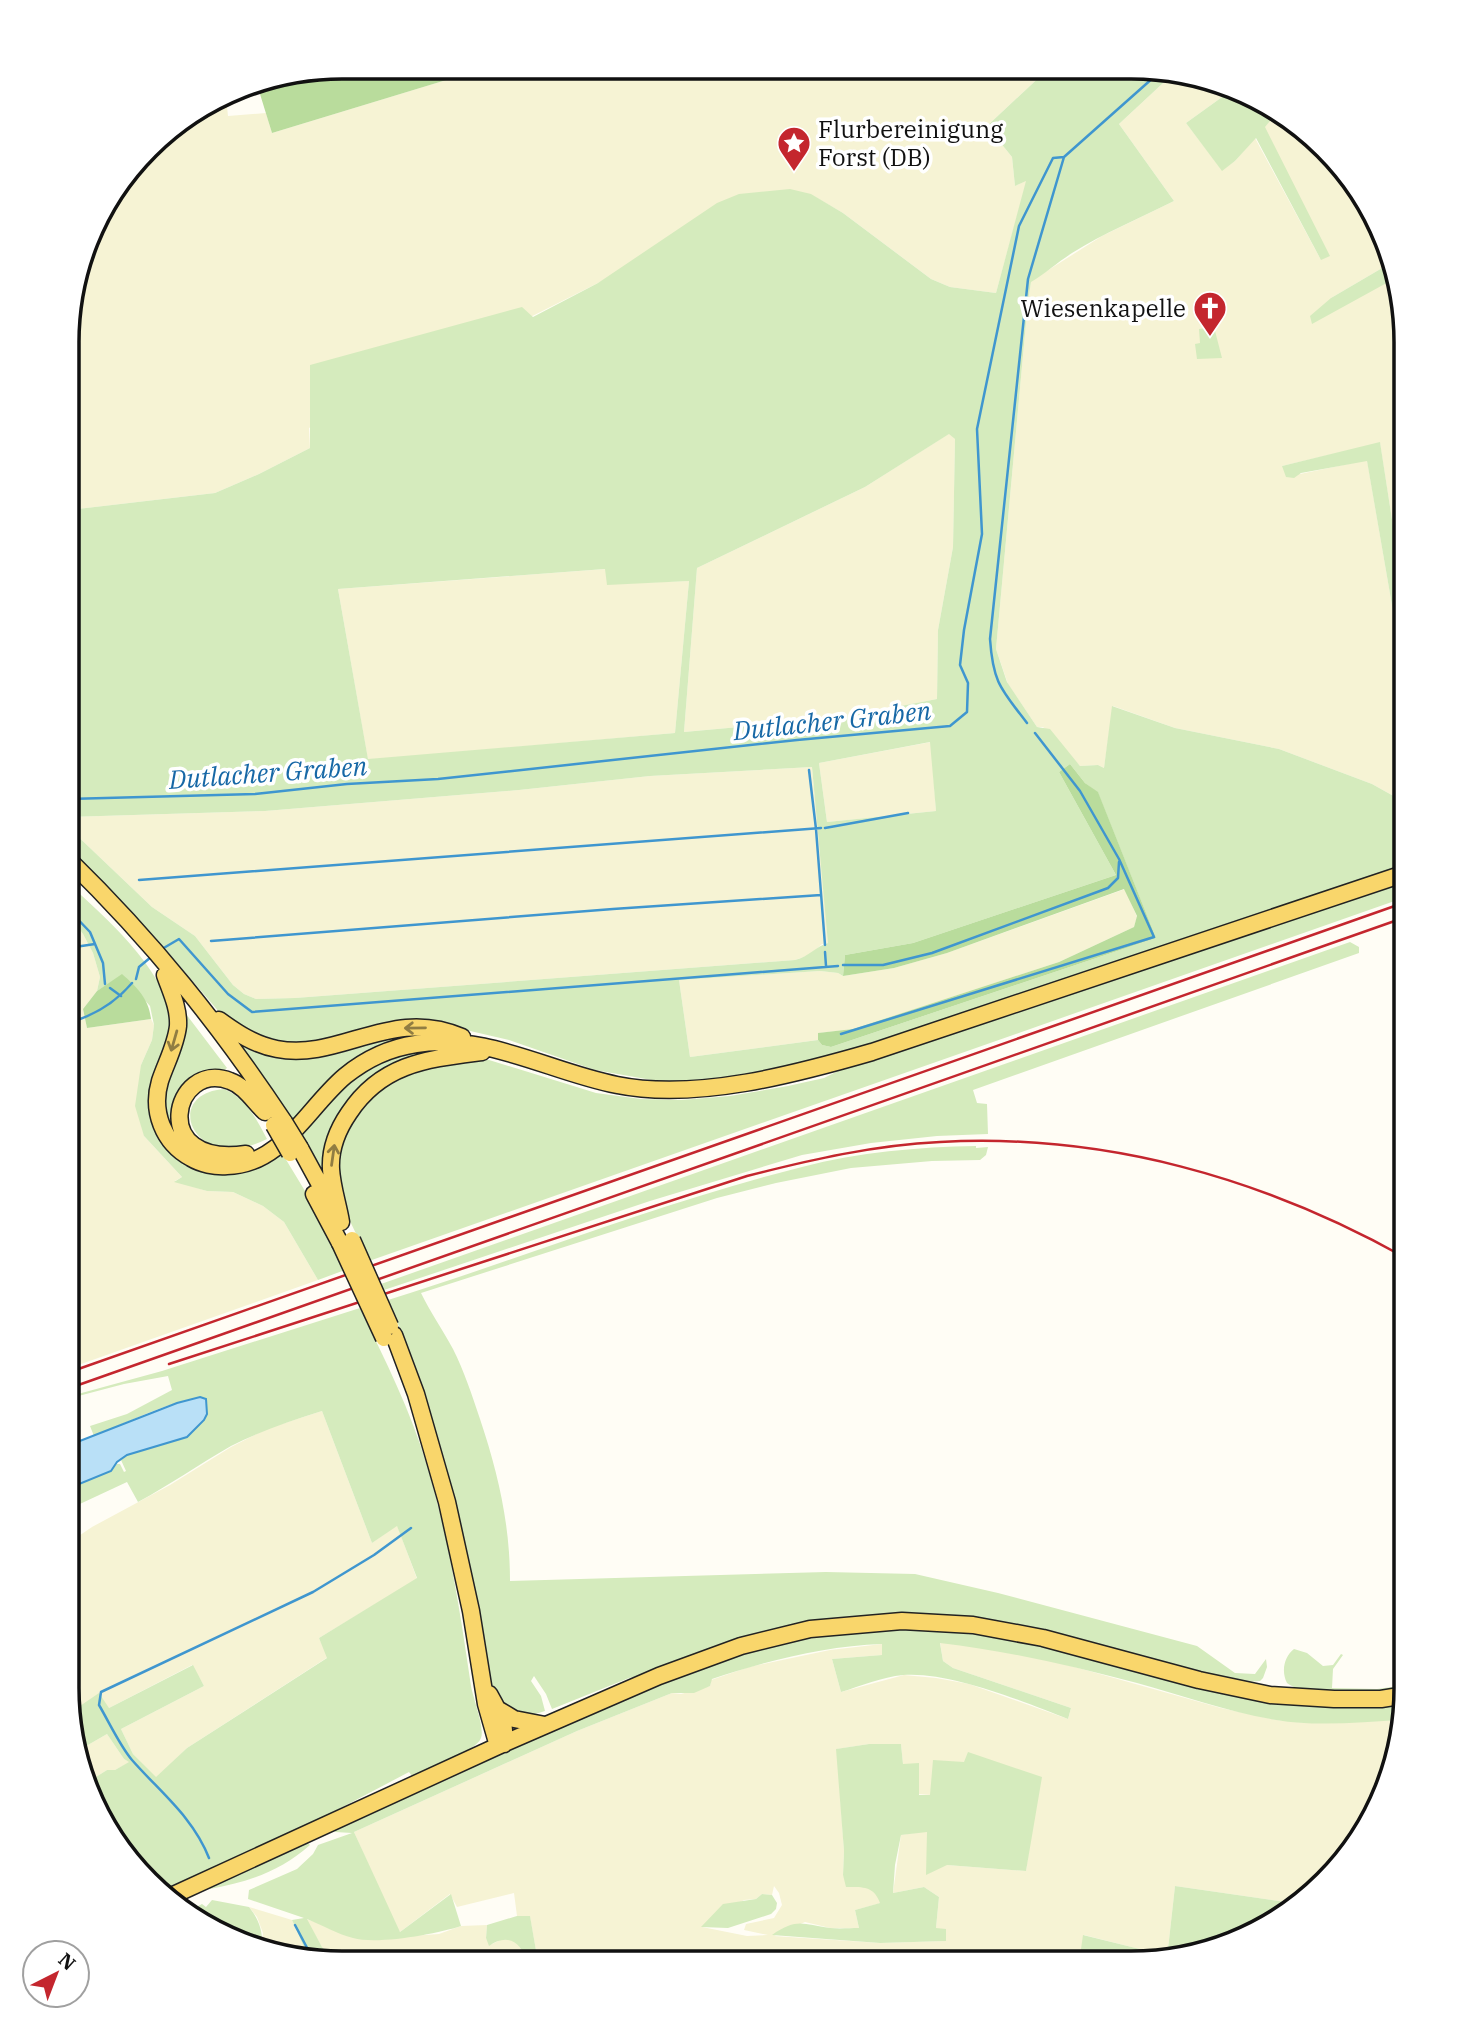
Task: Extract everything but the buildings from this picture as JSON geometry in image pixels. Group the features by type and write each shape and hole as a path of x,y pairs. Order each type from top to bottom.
{"main road":[{"path":"79,871 162,967 274,1120"},
{"path":"162,967 207,1012 247,1039 277,1049 308,1050 383,1031 429,1028 449,1032 480,1045 591,1080 640,1088 729,1085 786,1075 885,1048 1394,877"},
{"path":"79,882 132,931"},
{"path":"162,967 175,1002 177,1028 157,1097 159,1121 165,1133 182,1153 204,1164 218,1166 248,1164 289,1149"},
{"path":"207,1012 346,1241 416,1394 461,1561 486,1704 501,1745"},
{"path":"341,1222 289,1149 289,1136 342,1078 373,1056 407,1045 424,1043 480,1045"},
{"path":"346,1241 332,1182 333,1149 343,1121 360,1098 379,1081 411,1064 447,1055 498,1050"},
{"path":"274,1120 239,1085 222,1078 202,1081 189,1091 183,1099 179,1118 185,1138 202,1150 232,1156 289,1149"},
{"path":"177,1893 545,1725 669,1672 762,1639 840,1625 902,1621 961,1624 1021,1633 1199,1680 1270,1695 1334,1699 1394,1697"},
{"path":"484,1684 499,1710 505,1728 501,1745"},
{"path":"499,1710 514,1719 545,1725"}],"shaded area":[{"path":"450,79 1037,79 987,126 1012,157 1015,186 1027,180 996,293 950,287 931,279 843,213 810,194 598,283 309,428 310,448 215,493 79,509 79,325 88,274 106,225 144,168 168,144 210,114 227,105 228,116 266,113 272,133"},
{"path":"1165,81 1224,96 1186,123 1222,170 1235,161 1255,138 1321,260 1264,127 1271,119 1305,144 1329,168 1359,210 1374,241 1383,267 1331,298 1367,292 1387,282 1394,325 1394,533 1380,443 1282,466 1300,474 1367,460 1394,613 1394,796 1372,784 1279,749 1175,728 1113,706 1104,768 1098,765 1080,766 1043,727 1037,727 1008,684 996,649 1031,281 1102,236 1174,201 1119,124"},
{"path":"950,433 955,439 953,547 938,630 937,699 838,718 684,732 697,568 865,487"},
{"path":"606,569 608,584 689,581 675,733 368,760 338,589"},
{"path":"931,742 936,811 827,822 819,763"},
{"path":"812,767 829,943 822,944 810,955 795,960 256,999 233,985 195,936 152,907 79,837 79,817 265,811 650,776"},
{"path":"1125,889 1137,917 1134,927 1059,962 853,1029 819,1033 818,1040 690,1057 679,980 820,971 843,976 894,968 947,953"},
{"path":"79,929 93,953 100,977 97,991 83,1009 87,1028 151,1019 154,1025 152,1040 141,1065 144,1136 182,1177 175,1181 207,1191 233,1192 263,1206 284,1222 318,1280 79,1365"},
{"path":"322,1411 372,1543 397,1525 417,1579 319,1638 328,1657 187,1748 156,1778 133,1754 121,1729 204,1686 192,1665 109,1708 79,1706 79,1536 266,1429"},
{"path":"940,1642 996,1649 1050,1660 1221,1708 1277,1720 1306,1723 1392,1722 1380,1773 1367,1805 1340,1848 1305,1886 1284,1902 1175,1886 1168,1948 1148,1951 1084,1935 1081,1951 536,1951 530,1917 517,1916 514,1893 457,1907 450,1894 400,1932 354,1832 577,1731 672,1693 681,1694 710,1686 711,1680 749,1667 830,1650 882,1644 882,1655 832,1659 841,1692 904,1675 936,1678 969,1684 1068,1719 1071,1708 953,1668 943,1661","holes":["869,1744 901,1744 903,1764 919,1764 918,1794 930,1795 965,1762 1029,1849 1026,1871 947,1865 927,1831 901,1835 893,1893 924,1887 939,1897 936,1928 946,1941 880,1943 774,1936 805,1922 830,1928 859,1928 855,1910 881,1903 877,1894 869,1887 847,1887 843,1874 844,1851 837,1749","774,1886 782,1905 774,1918 746,1924 744,1930 768,1935 747,1936 702,1927 744,1900 756,1899 762,1894 772,1895"]},
{"path":"107,1734 124,1759 130,1762 95,1778 86,1746"},
{"path":"249,1907 292,1920 304,1948 263,1939 257,1917"},
{"path":"306,1919 321,1924 410,1936 439,1934 461,1926 487,1925 486,1938 490,1945 502,1939 510,1939 517,1942 522,1951 326,1951"}],"green space":[{"path":"325,79 450,79 272,133 259,92"},
{"path":"1037,79 1165,81 1119,124 1174,201 1084,246 1031,282 996,649 1007,682 1037,727 1050,729 1080,766 1098,765 1104,768 1112,706 1175,728 1279,749 1372,784 1394,796 1394,870 885,1041 785,1069 729,1078 663,1082 595,1070 509,1040 453,1027 289,1046 256,1037 220,1013 153,935 79,861 79,837 152,907 195,936 233,985 256,999 795,960 828,943 812,767 650,776 265,811 79,817 79,509 215,493 259,474 310,448 310,365 522,307 533,317 598,283 717,203 739,194 790,189 811,194 843,213 931,279 950,287 996,293 1026,181 1015,186 1012,157 987,126","holes":["949,434 955,439 953,547 938,630 937,699 838,718 684,732 697,568 865,487","605,569 607,585 689,581 675,733 368,759 338,589","930,742 936,811 827,822 819,763","1070,764 1085,783 1098,793 1156,938 831,1047 822,1045 818,1040 690,1057 679,980 820,971 843,976 845,955 913,943 1116,875 1059,772"]},
{"path":"1224,96 1271,119 1265,127 1330,256 1321,260 1256,138 1222,171 1186,123"},
{"path":"1383,267 1387,283 1312,324 1310,316 1331,298"},
{"path":"1214,327 1222,358 1197,359 1195,344 1200,343 1199,329"},
{"path":"1380,442 1394,532 1394,613 1367,461 1301,473 1294,478 1286,477 1282,466"},
{"path":"1070,764 1085,783 1098,792 1156,938 831,1047 822,1045 818,1040 818,1033 853,1029 1059,962 1134,927 1137,916 1124,889 947,953 894,968 843,976 845,955 913,943 1116,875 1059,772"},
{"path":"1394,883 1394,901 369,1261 339,1198 336,1150 357,1108 397,1075 471,1058 489,1060 596,1093 641,1099 681,1100 730,1096 788,1086 824,1078 850,1065"},
{"path":"79,893 147,964 168,1003 173,1023 160,1134 205,1163 232,1172 247,1171 263,1165 282,1153 325,1224 345,1270 318,1280 284,1222 263,1206 233,1192 207,1191 174,1182 182,1177 144,1136 135,1106 141,1065 152,1040 154,1025 150,1006 122,975 97,991 100,977 93,953 79,929"},
{"path":"1350,942 1359,947 1359,953 973,1090 977,1103 987,1104 988,1134 871,1143 802,1155 650,1201 384,1290 381,1284"},
{"path":"122,974 141,994 148,1005 151,1019 87,1028 83,1009 97,991"},
{"path":"186,1014 227,1068 203,1076 179,1094 175,1105 174,1128 169,1128 165,1098"},
{"path":"442,1033 406,1040 294,1121 238,1042 239,1040 268,1052 384,1035"},
{"path":"456,1048 361,1088 324,1177 301,1134 336,1096 361,1074 390,1057 413,1050"},
{"path":"224,1089 245,1103 267,1139 242,1148 220,1148 204,1141 194,1130 190,1117 193,1104 204,1094"},
{"path":"988,1147 986,1155 980,1160 851,1168 717,1198 421,1293 457,1357 486,1439 505,1519 510,1581 826,1572 915,1574 998,1593 1197,1646 1235,1673 1255,1674 1266,1659 1267,1667 1263,1678 1260,1681 1245,1682 1021,1628 902,1616 629,1678 552,1709 534,1676 531,1681 541,1696 545,1711 516,1714 503,1705 490,1679 412,1358 388,1300 698,1196 802,1167 889,1151"},
{"path":"360,1308 405,1406 435,1493 482,1733 481,1738 470,1749 450,1760 412,1776 409,1772 316,1821 172,1889 133,1848 106,1805 95,1778 129,1762 107,1734 86,1746 79,1705 99,1693 109,1708 193,1665 204,1686 121,1729 133,1754 156,1777 187,1748 327,1658 319,1638 417,1578 397,1526 372,1543 322,1411 264,1431 231,1446 138,1502 127,1482 79,1504 79,1484 111,1471 117,1464 126,1471 121,1460 127,1455 187,1437 204,1420 206,1399 196,1398 168,1406 94,1436 90,1426 127,1414 172,1390 168,1376 79,1396 79,1394 162,1371"},
{"path":"945,1626 1012,1636 1243,1698 1311,1705 1394,1701 1392,1721 1323,1724 1258,1717 1064,1665 940,1643 943,1661 953,1668 1071,1708 1068,1719 987,1689 922,1675 887,1678 841,1692 832,1659 882,1655 882,1644 839,1648 732,1672 712,1679 710,1686 694,1693 672,1693 577,1731 354,1832 400,1932 451,1894 461,1926 407,1938 364,1940 341,1934 307,1919 326,1951 308,1949 304,1948 292,1920 304,1918 248,1899 249,1890 297,1869 313,1854 318,1845 352,1833 335,1832 334,1828 605,1705 764,1643 827,1631"},
{"path":"1294,1649 1307,1653 1323,1666 1333,1665 1341,1654 1343,1655 1333,1669 1332,1688 1394,1687 1394,1691 1327,1693 1297,1688 1287,1683 1284,1674 1286,1660"},
{"path":"869,1744 901,1744 903,1764 919,1763 919,1795 930,1795 933,1760 964,1762 968,1752 1042,1777 1026,1871 947,1865 926,1875 927,1832 901,1835 893,1893 924,1887 939,1897 936,1928 946,1929 946,1941 880,1943 772,1935 795,1924 859,1928 855,1910 880,1903 871,1890 846,1887 843,1875 844,1851 836,1749"},
{"path":"305,1840 310,1845 276,1869 238,1883 210,1889 209,1885"},
{"path":"1175,1886 1284,1902 1232,1931 1168,1948"},
{"path":"762,1894 772,1895 777,1903 771,1914 728,1928 701,1927 723,1904 756,1899"},
{"path":"212,1900 249,1907 256,1917 262,1938 225,1924 196,1907 202,1904 206,1907"},
{"path":"517,1916 530,1916 536,1951 522,1951 513,1941 507,1940 489,1946 486,1938 487,1925"},
{"path":"1083,1935 1148,1951 1081,1951"}],"water":[{"path":"200,1397 206,1399 207,1414 204,1420 187,1437 127,1455 117,1462 111,1471 79,1484 79,1441 177,1403"}],"waterway":[{"name":"Dutlacher Graben","path":"79,799 255,794 347,784 438,779 950,726 967,712 968,683 960,665 982,534 977,429 1019,226 1053,158 1064,157 1151,79"},
{"path":"1027,723 996,676 990,639 1028,279 1064,157"},
{"path":"841,1034 1154,937 1119,859 1080,791 1035,733"},
{"path":"809,770 825,945"},
{"path":"825,828 908,813"},
{"path":"139,880 821,828"},
{"path":"843,965 883,965 932,953 1108,888 1118,878 1119,862"},
{"path":"211,941 821,895"},
{"path":"79,920 90,932 103,963 105,984"},
{"path":"162,949 179,939 228,994 252,1012 838,966"},
{"path":"79,946 95,944"},
{"path":"825,952 826,966"},
{"path":"136,979 139,967 151,957"},
{"path":"79,1019 103,1008 132,983"},
{"path":"110,988 121,996"},
{"path":"209,1858 185,1817 123,1748 99,1705 101,1692 313,1592 374,1555 411,1528"},
{"path":"295,1925 308,1949"}],"railway":[{"path":"79,1369 1394,906"},
{"path":"79,1385 1394,921"},
{"path":"169,1364 747,1176 794,1164 891,1146 1002,1141 1062,1145 1122,1154 1239,1184 1296,1205 1394,1252"}],"place":[{"name":"Flurbereinigung Forst (DB)","path":"794,173"},
{"name":"Wiesenkapelle","path":"1210,338"}]}
